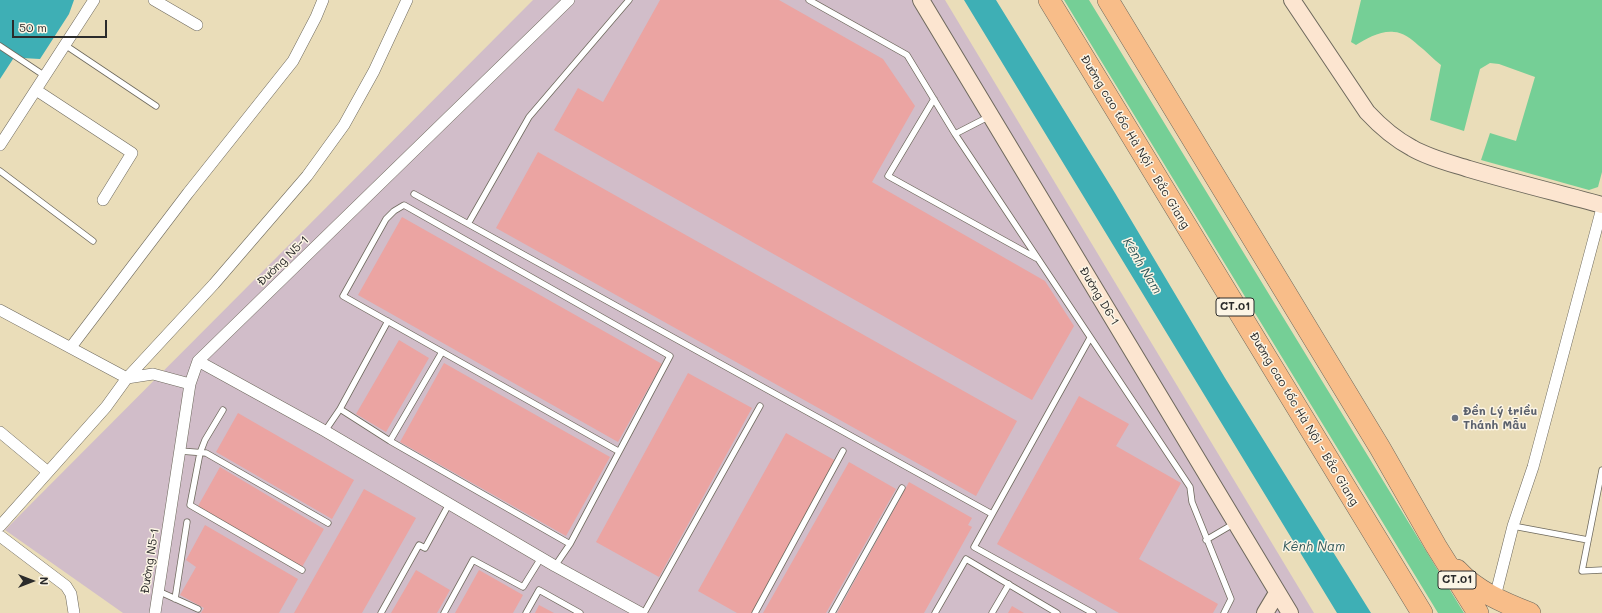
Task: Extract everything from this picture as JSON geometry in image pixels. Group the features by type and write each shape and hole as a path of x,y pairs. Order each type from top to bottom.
{"highway":[{"name":"Đường cao tốc Hà Nội - Bắc Giang","path":"1049,0 1422,613"},
{"name":"CT.01","path":"1108,0 1380,448 1436,546 1478,613"},
{"path":"1436,546 1464,577 1495,597 1530,613"}],"street":[{"path":"0,145 94,0"},
{"path":"154,0 198,25"},
{"path":"71,347 188,193 293,61 316,18 322,0"},
{"path":"74,613 71,594 66,586 0,534 48,472 106,407 127,378 214,284 307,176 344,125 374,71 407,0"},
{"name":"Đường N5-1","path":"155,613 190,384 198,361 569,0"},
{"name":"Đường D6-1","path":"921,0 1290,613"},
{"path":"1292,0 1367,112 1400,141 1412,148 1444,161 1491,176 1602,205"},
{"path":"36,90 132,153 103,200"},
{"path":"1495,597 1513,526 1533,467 1602,208"},
{"path":"0,310 127,378 153,374 190,384"},
{"path":"198,361 325,431 541,558 638,612"},
{"path":"0,432 48,472"},
{"path":"1265,613 1277,593"}],"lane":[{"path":"468,224 529,117 629,0"},
{"path":"809,0 907,55 955,134 1190,487 1192,502 1231,599 1224,613"},
{"path":"65,45 156,106"},
{"path":"0,46 45,76"},
{"path":"934,98 888,176 1037,258"},
{"path":"955,134 990,116"},
{"path":"0,171 93,241"},
{"path":"414,194 992,514"},
{"path":"555,566 570,544 618,451 670,356 404,204 394,211 386,220 343,296 618,451"},
{"path":"325,431 340,409 388,321"},
{"path":"1090,338 974,548 1093,613"},
{"path":"390,441 442,352"},
{"path":"638,612 760,406"},
{"path":"340,409 390,441 570,544"},
{"path":"223,410 205,440 200,453 190,505 302,570"},
{"path":"180,451 206,453 328,523"},
{"path":"755,613 843,451"},
{"path":"1602,472 1582,571 1602,570"},
{"path":"832,613 902,488"},
{"path":"381,613 419,545 425,548 449,504"},
{"path":"175,599 187,522"},
{"path":"1206,540 1236,523"},
{"path":"1513,526 1588,540"},
{"path":"444,613 473,560 523,587 541,558"},
{"path":"935,613 966,559 1058,613"},
{"path":"992,613 1009,584"},
{"path":"526,613 540,590 580,613"},
{"path":"158,591 198,609"}],"shaded area":[{"path":"533,0 945,0 1314,613 123,613 5,530"}],"green space":[{"path":"1064,0 1089,0 1464,613 1438,613"},
{"path":"1361,0 1602,0 1602,172 1598,187 1589,190 1481,160 1490,133 1516,141 1535,77 1499,64 1490,63 1480,69 1464,131 1430,120 1441,65 1413,40 1397,32 1384,32 1356,45 1351,42"}],"water":[{"path":"0,0 74,0 69,14 40,59 13,59 0,79"},
{"name":"Kênh Nam","path":"964,0 996,0 1115,193 1225,378 1371,613 1337,613"}],"building":[{"path":"660,0 779,0 883,59 915,106 872,182 1045,281 1074,326 1032,400 554,130 578,88 603,102"},
{"path":"538,152 1017,421 976,496 496,228"},
{"path":"402,217 662,364 618,442 358,295"},
{"path":"399,340 429,358 386,432 356,414"},
{"path":"444,363 610,457 566,536 400,442"},
{"path":"688,373 752,408 659,577 596,542"},
{"path":"1079,396 1129,424 1116,446 1181,483 1139,559 1218,604 1213,613 1119,613 997,544"},
{"path":"238,413 354,480 332,519 216,452"},
{"path":"786,433 836,461 752,613 737,613 698,591"},
{"path":"849,462 896,489 826,613 763,613"},
{"path":"220,467 324,529 302,567 198,506"},
{"path":"909,482 972,518 968,525 972,527 924,613 837,613"},
{"path":"364,489 416,518 362,613 294,613"},
{"path":"205,525 298,579 279,613 201,613 204,608 180,595 196,567 186,560"},
{"path":"416,570 450,590 437,613 391,613"},
{"path":"479,570 523,595 513,613 455,613"},
{"path":"539,605 554,613 535,613"},
{"path":"1012,606 1024,613 1008,613"}],"place":[{"name":"Đền Lý triều Thánh Mẫu","path":"1455,418"}]}
